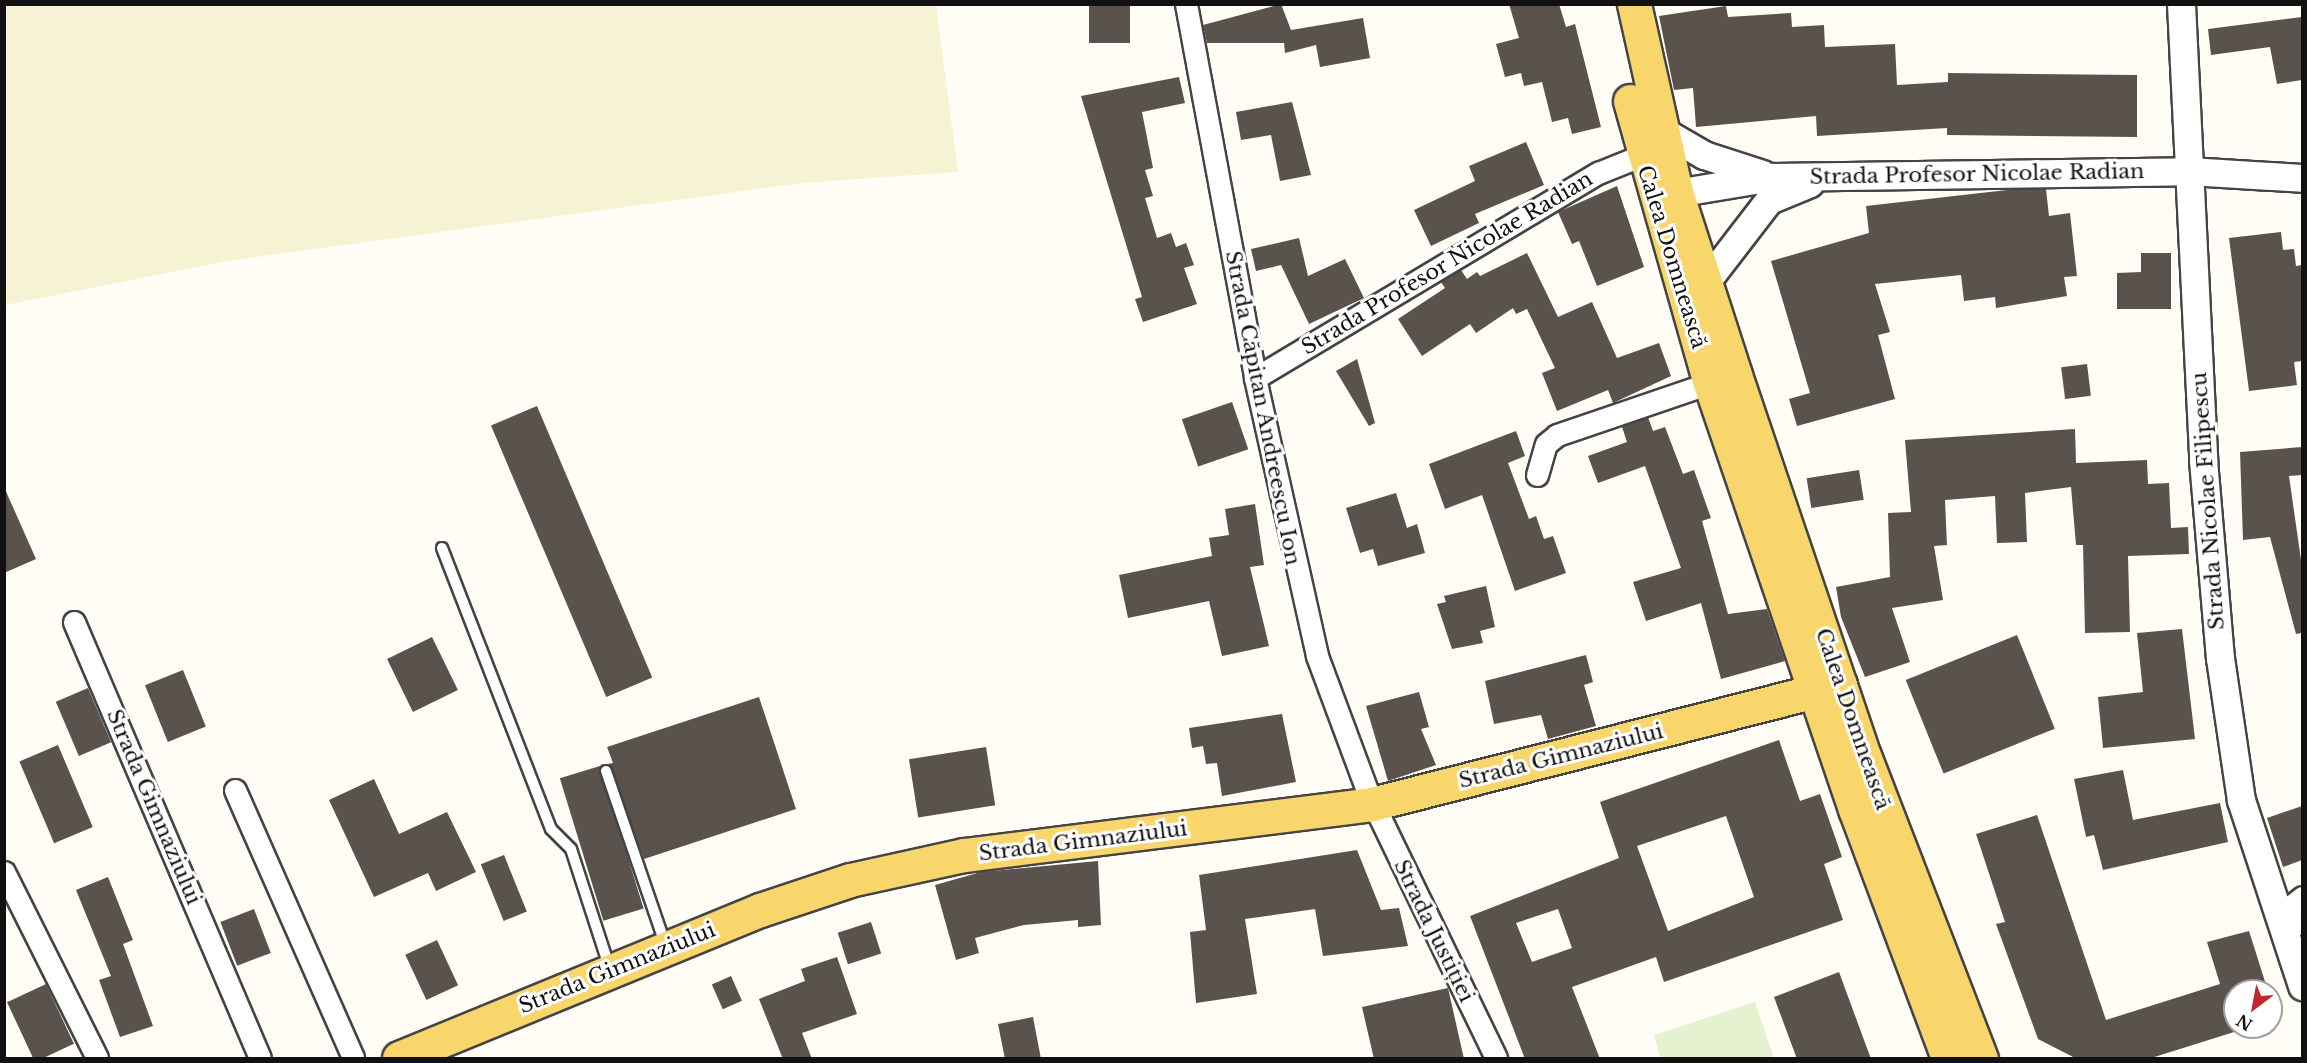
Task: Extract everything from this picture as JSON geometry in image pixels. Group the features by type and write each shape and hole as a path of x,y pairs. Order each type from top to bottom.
{"main road":[{"name":"Calea Domnească","path":"1611,4 1655,134"},
{"name":"Calea Domnească","path":"1634,4 1665,194 1815,693 1981,1059"},
{"path":"1665,194 1705,284 1722,379"},
{"name":"Calea Domnească","path":"1722,379 1762,540 1840,767 1948,1059"},
{"name":"Strada Gimnaziului","path":"399,1059 760,910 907,866 1372,804 1815,693"}],"street":[{"name":"Strada Căpitan Andreescu Ion","path":"1186,4 1255,378 1317,656 1372,804"},
{"name":"Strada Nicolae Filipescu","path":"2181,4 2189,171 2220,658 2239,789 2290,920 2302,986"},
{"name":"Strada Profesor Nicolae Radian","path":"1255,378 1655,134"},
{"path":"1655,134 1704,155 1772,177"},
{"name":"Strada Profesor Nicolae Radian","path":"1665,194 1772,177 2189,171 2302,178"},
{"path":"1705,284 1768,200 1830,176"},
{"path":"1537,476 1546,444 1557,435 1722,379"},
{"name":"Strada Gimnaziului","path":"74,622 260,1059"},
{"path":"235,789 353,1059"},
{"name":"Strada Justiției","path":"1372,804 1496,1059"},
{"path":"4,872 98,1059"},
{"path":"2290,920 2302,897"}],"lane":[{"path":"442,548 551,829 572,849 610,970"},
{"path":"606,771 667,948"}],"shaded area":[{"path":"5,4 936,5 958,172 803,183 233,260 5,305"}],"green space":[{"path":"1755,1002 1774,1058 1660,1058 1654,1035"}],"building":[{"path":"1089,4 1130,4 1130,43 1089,43"},
{"path":"1281,4 1291,30 1363,18 1370,58 1320,67 1316,45 1285,53 1284,43 1207,43 1203,25"},
{"path":"1509,4 1559,4 1566,27 1575,24 1601,127 1572,134 1568,118 1552,122 1542,82 1524,86 1521,73 1505,77 1496,44 1519,38"},
{"path":"1726,6 1728,17 1791,13 1792,27 1824,25 1825,47 1895,44 1897,85 1948,82 1948,73 2137,75 2137,137 1947,135 1947,128 1817,136 1816,116 1696,127 1693,88 1674,90 1659,16"},
{"path":"2302,17 2302,80 2277,84 2270,47 2211,55 2208,29"},
{"path":"1179,77 1185,103 1142,112 1153,168 1145,170 1153,196 1145,198 1157,238 1171,233 1176,247 1186,243 1194,265 1184,268 1197,304 1143,322 1135,299 1142,297 1081,96"},
{"path":"1292,102 1311,175 1280,181 1271,135 1241,140 1236,112"},
{"path":"1526,142 1544,185 1475,214 1479,223 1431,246 1414,210 1475,181 1469,166"},
{"path":"1617,186 1644,267 1597,286 1579,241 1572,244 1558,212"},
{"path":"2016,189 2046,189 2049,216 2070,213 2077,276 2064,277 2067,296 1996,308 1995,297 1964,301 1961,275 1875,284 1890,332 1878,335 1895,399 1797,426 1789,399 1810,393 1771,261 1869,233 1866,206"},
{"path":"2281,232 2283,250 2294,249 2296,266 2302,265 2302,361 2294,362 2297,385 2249,391 2229,238"},
{"path":"1299,238 1308,276 1345,259 1364,298 1309,324 1281,265 1256,271 1251,249"},
{"path":"1527,253 1558,317 1592,302 1617,358 1659,343 1671,376 1613,403 1608,390 1557,411 1542,373 1555,368 1527,309 1516,314 1513,308 1476,333 1470,324 1422,356 1398,319 1445,288 1441,282 1461,270 1467,279 1477,272 1480,276"},
{"path":"2141,253 2171,253 2171,309 2117,309 2117,273 2141,272"},
{"path":"1357,359 1375,423 1369,426 1336,371"},
{"path":"2087,364 2091,396 2065,399 2061,367"},
{"path":"1232,402 1248,449 1198,467 1182,419"},
{"path":"537,406 652,678 606,697 491,426"},
{"path":"1648,417 1653,431 1665,427 1683,474 1694,470 1711,518 1702,521 1728,614 1767,609 1785,661 1721,679 1701,603 1646,621 1633,582 1681,568 1645,466 1598,483 1588,456 1627,442 1622,427"},
{"path":"2075,429 2076,463 2147,460 2148,484 2169,483 2171,528 2188,527 2189,554 2128,556 2130,632 2085,633 2083,545 2076,545 2071,487 2025,493 2027,542 1997,543 1995,496 1945,500 1947,545 1934,546 1943,600 1892,608 1910,662 1865,677 1841,617 1836,587 1890,577 1888,513 1911,512 1905,440"},
{"path":"1516,431 1525,456 1508,463 1529,519 1536,516 1544,539 1553,536 1566,573 1515,591 1482,495 1445,509 1429,464"},
{"path":"2302,447 2302,475 2289,476 2302,567 2302,633 2296,634 2270,537 2243,540 2240,452"},
{"path":"1859,470 1864,500 1811,508 1807,478"},
{"path":"4,487 36,559 4,573"},
{"path":"1396,493 1407,528 1417,524 1425,553 1378,566 1373,549 1360,553 1346,508"},
{"path":"1255,504 1264,565 1250,567 1269,646 1222,656 1209,601 1128,618 1119,575 1212,556 1209,538 1229,535 1225,509"},
{"path":"1486,586 1495,627 1480,631 1483,643 1452,649 1437,604 1446,602 1444,596"},
{"path":"2182,629 2195,739 2103,748 2098,697 2143,692 2137,633"},
{"path":"2017,635 2055,729 1944,774 1906,680"},
{"path":"432,637 458,690 413,712 387,659"},
{"path":"1586,655 1593,682 1584,685 1596,726 1548,739 1541,715 1494,724 1485,681"},
{"path":"183,670 206,727 168,742 145,685"},
{"path":"88,688 111,742 79,756 56,702"},
{"path":"1419,692 1429,727 1421,729 1436,765 1388,781 1366,706"},
{"path":"759,697 796,809 644,859 608,764 613,763 607,747"},
{"path":"1282,714 1296,782 1222,796 1217,763 1206,764 1203,746 1192,748 1189,728"},
{"path":"1779,740 1800,801 1820,794 1842,857 1824,864 1843,920 1664,982 1656,957 1572,987 1600,1059 1525,1059 1470,916 1619,858 1600,802","holes":["1726,816 1754,897 1668,931 1637,846","1558,909 1572,948 1532,962 1516,923"]},
{"path":"58,745 93,827 54,843 19,761"},
{"path":"986,747 995,805 918,817 909,759"},
{"path":"600,766 644,908 603,921 560,778"},
{"path":"2123,770 2133,820 2220,803 2228,842 2103,870 2094,835 2086,837 2074,779"},
{"path":"374,779 399,834 447,812 476,872 436,891 428,873 374,897 329,800"},
{"path":"2302,806 2302,860 2283,867 2267,818"},
{"path":"2037,815 2106,1020 2220,984 2207,942 2249,931 2264,979 2223,979 2223,1035 2148,1059 2077,1059 2038,1039 1996,924 2005,922 1976,834"},
{"path":"1357,850 1381,910 1399,908 1408,946 1323,956 1315,909 1245,919 1257,994 1196,1003 1190,932 1206,930 1199,875"},
{"path":"504,855 527,912 504,921 481,864"},
{"path":"1098,861 1101,925 1078,927 1078,920 1024,925 975,938 979,953 956,960 935,885 981,872"},
{"path":"108,877 133,940 123,944 153,1026 120,1037 99,980 111,976 76,890"},
{"path":"254,909 271,953 237,966 220,922"},
{"path":"871,922 881,953 848,964 838,933"},
{"path":"437,940 458,985 426,1000 405,955"},
{"path":"837,957 857,1014 802,1033 812,1059 783,1059 759,999 805,981 801,969"},
{"path":"1839,972 1871,1059 1797,1059 1774,997"},
{"path":"731,976 742,1001 723,1009 712,985"},
{"path":"46,984 74,1044 43,1058 33,1058 7,1002"},
{"path":"1448,988 1464,1059 1374,1059 1362,1007"},
{"path":"1033,1017 1041,1059 1005,1059 998,1024"}]}
